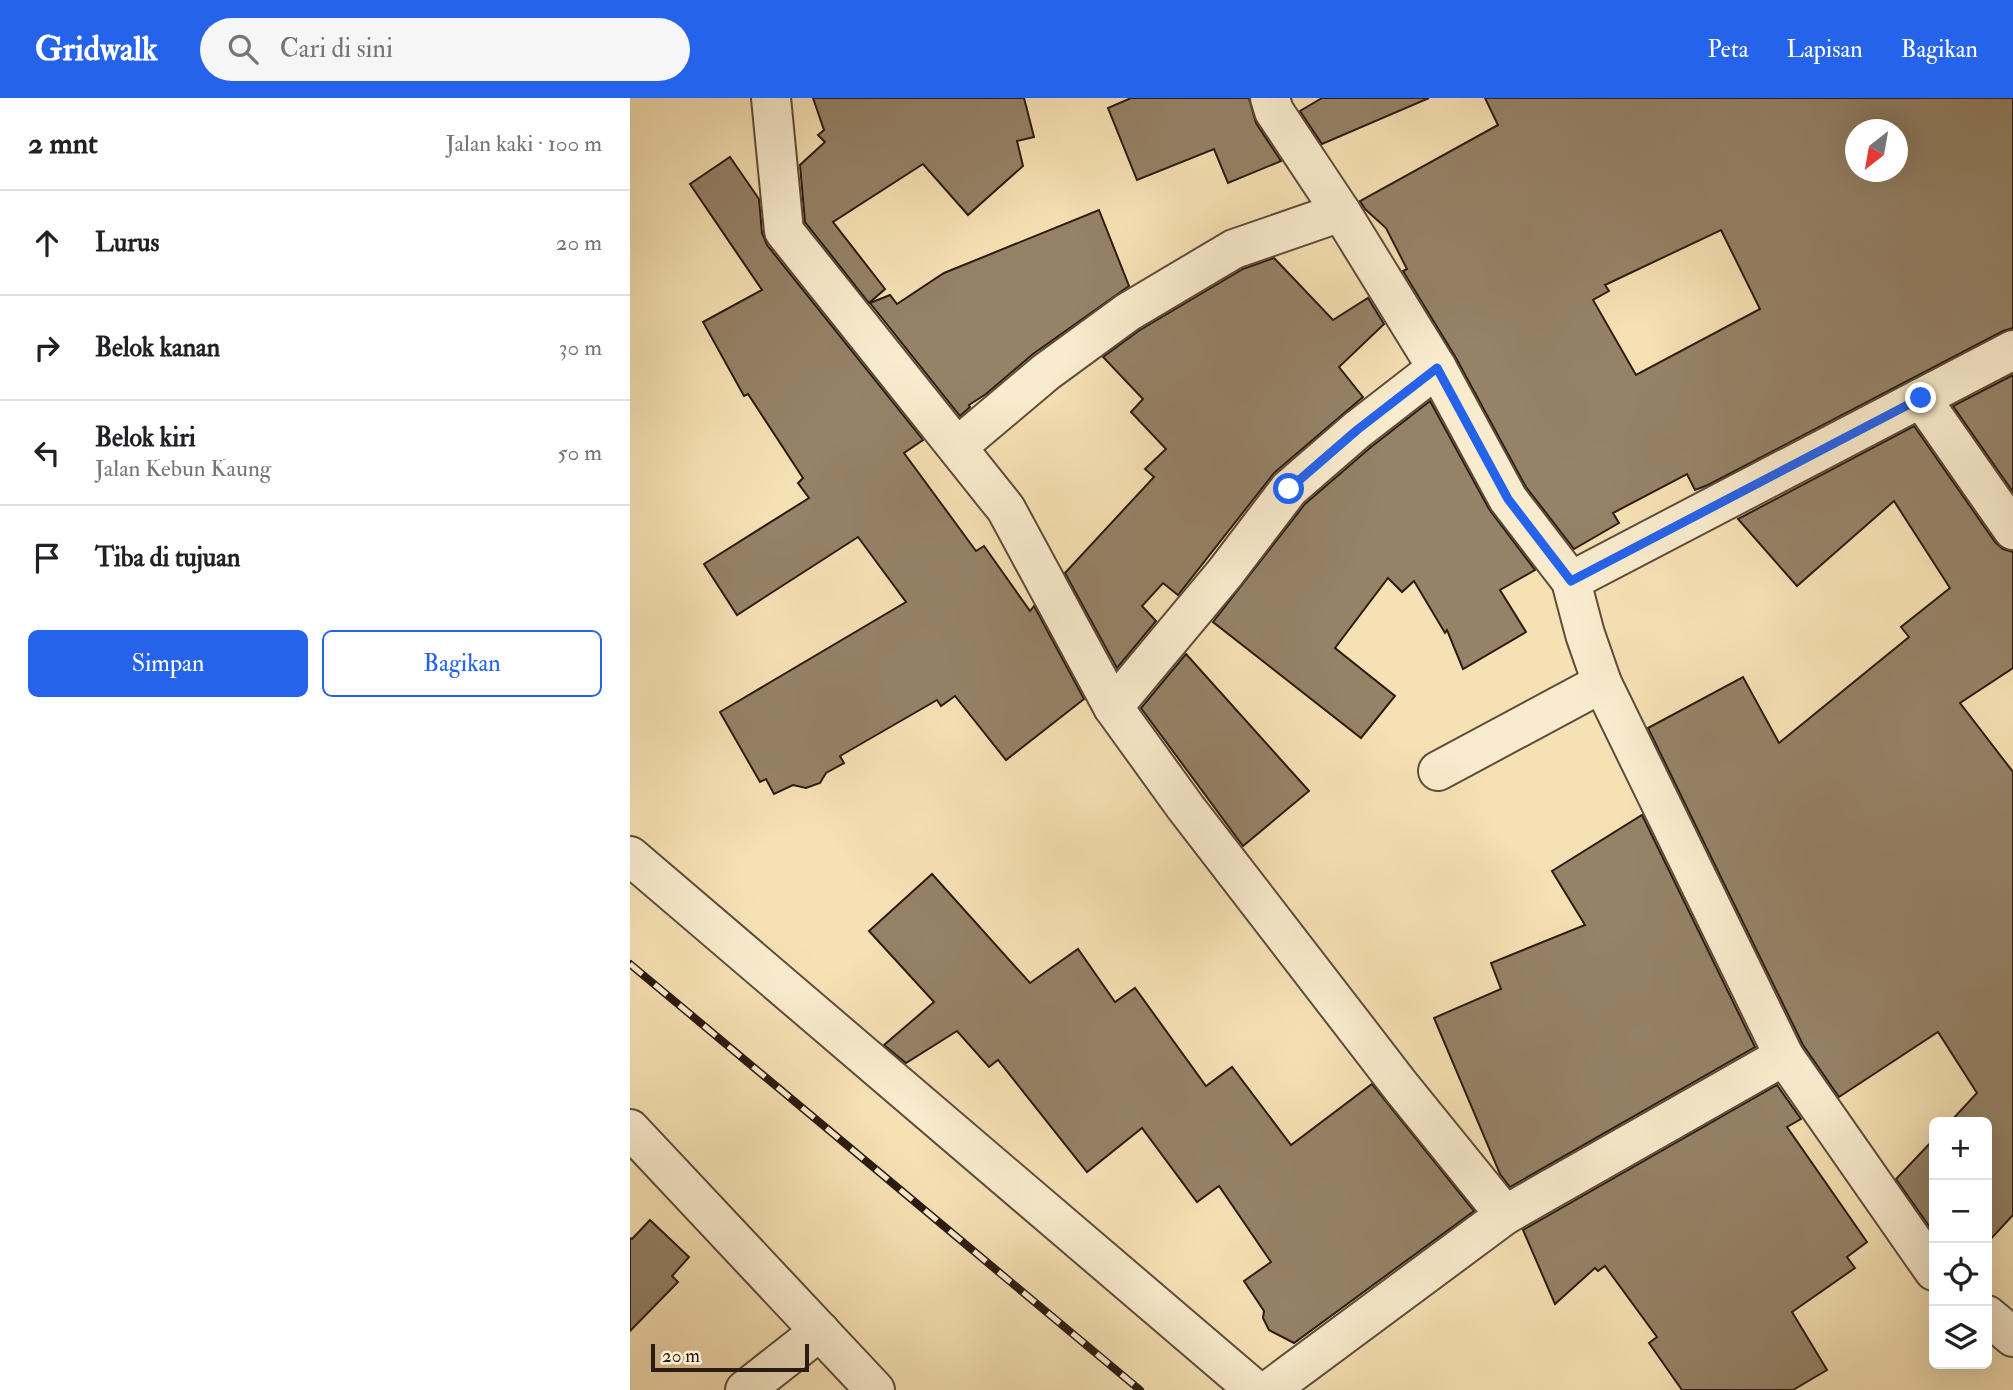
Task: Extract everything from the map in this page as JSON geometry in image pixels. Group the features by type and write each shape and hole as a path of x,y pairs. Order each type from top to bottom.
{"street":[{"path":"771,98 784,231 1006,509 1113,707 1186,808 1505,1215"},
{"path":"1270,98 1275,111 1437,368 1508,499 1571,581 1602,683 1784,1056 1929,1264"},
{"path":"957,447 1046,372 1128,313 1234,249 1341,212"},
{"path":"1571,581 2013,350"},
{"path":"1113,707 1225,573 1289,489 1357,430 1437,368"},
{"path":"1921,398 2013,530"},
{"path":"1438,771 1602,683"},
{"path":"630,856 1255,1390"},
{"path":"1269,1390 1505,1215 1784,1056"},
{"path":"636,1148 820,1331 875,1390"},
{"path":"1992,1319 2013,1337"},
{"path":"745,1390 820,1331"}],"building":[{"path":"813,98 1024,98 1034,137 1017,141 1023,166 968,215 923,164 833,222 885,289 869,303 805,222 800,165 825,142 818,135 824,130"},
{"path":"1131,98 1249,98 1256,123 1281,161 1228,183 1214,149 1137,180 1108,108"},
{"path":"1322,98 1429,98 1322,144 1300,111"},
{"path":"1485,98 2013,98 2013,328 1708,485 1695,490 1687,474 1613,513 1619,523 1574,549 1526,487 1456,358 1403,271 1407,269 1386,228 1360,201 1498,125","holes":["1721,230 1760,309 1636,375 1593,300 1609,291 1605,285"]},
{"path":"730,157 759,199 762,233 767,245 923,440 904,453 976,551 984,546 1030,611 1034,606 1084,699 1006,760 955,696 941,706 937,700 840,756 844,763 826,773 820,783 806,788 793,785 774,794 766,779 760,782 720,712 906,602 858,537 737,615 704,564 809,498 798,483 803,478 748,394 744,396 703,322 762,290 690,184"},
{"path":"1099,210 1129,286 1033,354 969,405 960,416 870,303 890,295 897,304 944,273"},
{"path":"1274,258 1333,320 1368,298 1384,324 1339,367 1363,397 1274,473 1178,595 1163,583 1142,606 1156,621 1117,668 1065,573 1154,477 1145,469 1166,449 1131,412 1143,399 1103,357 1140,330 1243,269"},
{"path":"2013,375 2013,492 1953,406"},
{"path":"1430,401 1489,509 1535,570 1500,590 1526,632 1463,669 1447,630 1445,633 1414,581 1402,592 1388,578 1335,648 1395,696 1361,738 1213,622 1305,504"},
{"path":"1914,426 1995,542 2003,549 2013,552 2013,668 1960,703 2013,772 2013,1215 1992,1238 1992,1117 1955,1117 1977,1093 1938,1032 1839,1097 1803,1045 1648,728 1743,677 1779,743 1909,637 1901,627 1950,588 1894,501 1797,586 1738,519"},
{"path":"1186,654 1309,791 1243,846 1141,708"},
{"path":"1642,815 1755,1047 1510,1187 1500,1174 1434,1018 1501,989 1491,963 1585,925 1552,871"},
{"path":"932,874 1030,983 1078,949 1115,1002 1135,988 1206,1086 1232,1067 1291,1145 1372,1084 1474,1211 1294,1343 1269,1330 1263,1318 1264,1311 1244,1281 1271,1262 1219,1186 1197,1202 1142,1128 1087,1172 998,1060 989,1067 957,1031 906,1063 884,1045 934,1002 869,931"},
{"path":"1777,1085 1801,1119 1787,1127 1867,1242 1847,1257 1855,1268 1792,1312 1827,1370 1793,1390 1682,1390 1649,1343 1657,1337 1605,1266 1598,1271 1595,1268 1555,1304 1523,1230"},
{"path":"1929,1144 1929,1226 1896,1179"},
{"path":"650,1220 689,1257 672,1276 678,1282 630,1331 630,1238"}],"railway":[{"path":"630,964 1140,1390"}],"route":[{"path":"1289,489 1357,430 1437,368 1508,499 1571,581 1921,398"}]}
